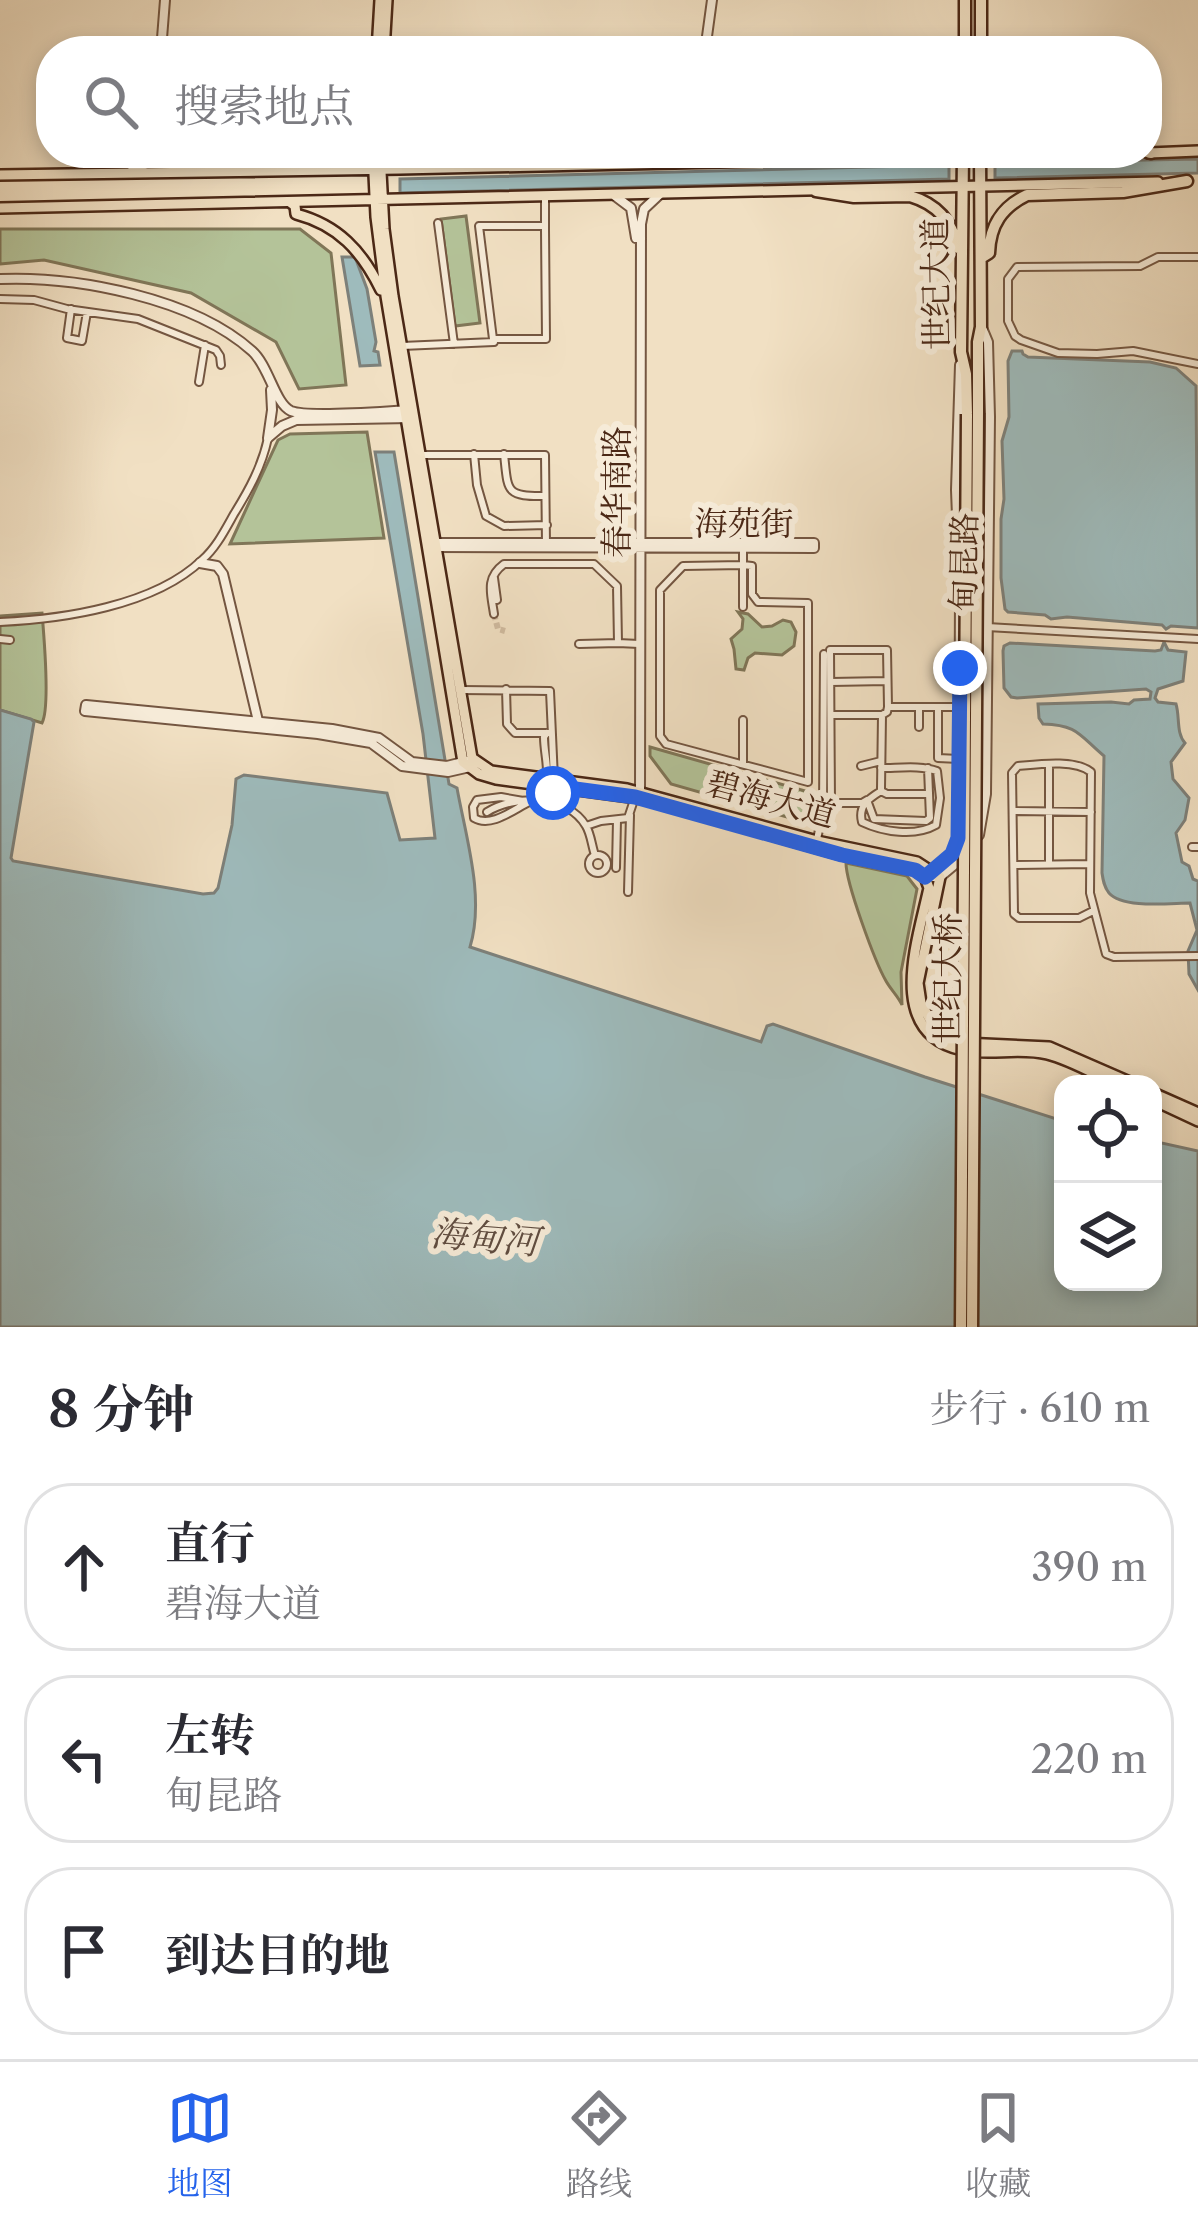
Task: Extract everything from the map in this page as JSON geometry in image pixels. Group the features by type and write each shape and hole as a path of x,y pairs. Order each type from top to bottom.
{"highway":[{"path":"965,0 965,36"},
{"path":"981,0 981,36"},
{"name":"世纪大道","path":"963,168 962,352 973,414"},
{"name":"世纪大道","path":"973,414 981,327 980,168"},
{"path":"981,257 989,254 990,236 1000,216 1028,195 1123,192 1192,181"},
{"path":"816,191 921,199 945,217 962,253"},
{"name":"世纪大桥","path":"961,1327 973,414"},
{"name":"世纪大桥","path":"972,1327 973,414"}],"main road":[{"path":"381,36 384,0"},
{"path":"1162,152 1198,151"},
{"path":"378,168 386,296 465,765"},
{"path":"0,175 477,168"},
{"path":"0,208 1192,181"},
{"path":"379,201 409,414 420,454 431,545 470,748 465,765"},
{"path":"291,203 296,214 323,224 352,244 386,296"},
{"name":"碧海大道","path":"465,765 638,795 816,844 917,862 932,874"},
{"path":"932,874 910,989 925,1028 961,1050 1041,1052 1095,1075"},
{"path":"932,874 918,983 920,1003 933,1024 964,1043 1055,1049 1114,1075"},
{"path":"1162,1100 1198,1117"}],"street":[{"path":"163,36 166,0"},
{"path":"709,36 714,0"},
{"path":"130,172 138,168"},
{"path":"192,168 203,171"},
{"name":"春华南路","path":"638,795 641,224 644,209 661,194"},
{"name":"春华南路","path":"614,196 632,208 635,224 639,545"},
{"path":"402,346 546,339 545,197"},
{"path":"438,223 454,344"},
{"path":"543,340 493,339 479,226 545,226"},
{"path":"1198,258 1162,260 1140,268 1018,270 1012,280 1011,321 1022,337 1058,350 1132,348 1198,362"},
{"path":"0,280 86,284 182,311 256,354 281,403 295,412 409,414"},
{"path":"0,280 124,295 184,316 247,350 267,377 272,400 262,461 242,502 200,563 118,604 0,622"},
{"path":"0,299 34,300 138,319 219,352 220,365"},
{"path":"543,303 543,340"},
{"path":"71,309 67,338 82,341 87,311"},
{"name":"甸昆路","path":"932,874 966,856 978,837 986,794 990,417 988,342 981,327"},
{"path":"200,382 205,345"},
{"name":"甸昆路","path":"932,874 957,843 956,490 962,352"},
{"path":"268,438 296,420 409,414"},
{"path":"420,454 545,455 547,525 536,563"},
{"path":"474,454 480,501 491,521 504,526 547,525"},
{"path":"504,454 511,492 547,496"},
{"name":"海苑街","path":"431,545 814,543 814,548 743,545"},
{"path":"743,545 743,607"},
{"path":"200,563 217,566 223,574 257,723"},
{"path":"494,614 489,583 504,564 594,563 617,586 617,643"},
{"path":"682,566 743,566 752,566 752,593 758,602 808,604 808,782 661,739 662,586 682,566"},
{"path":"493,574 497,599"},
{"path":"960,635 986,631 1198,639"},
{"path":"579,644 638,644"},
{"path":"830,715 887,712 887,650 830,650 830,715 831,803 862,803 880,791"},
{"path":"816,844 823,822 824,654"},
{"path":"830,682 887,682"},
{"path":"506,689 507,724 515,733 550,733"},
{"path":"460,690 548,690 550,733"},
{"path":"257,723 85,712 86,705 257,723 371,743 402,766 465,765"},
{"path":"538,706 551,706"},
{"path":"888,707 959,707"},
{"path":"919,707 919,727"},
{"path":"938,707 938,758 959,759"},
{"path":"880,791 882,715"},
{"path":"743,720 743,764"},
{"path":"550,733 544,737 552,801"},
{"path":"1093,911 1078,918 1016,916 1013,770 1021,765 1088,768 1093,911 1102,948 1110,956 1198,956"},
{"path":"1049,765 1049,864"},
{"path":"861,766 928,768 937,771 940,780 935,827 919,833 866,824 861,814 867,800"},
{"path":"808,767 824,772"},
{"path":"867,800 874,819 924,822 930,818 928,768"},
{"path":"880,791 929,794"},
{"path":"959,794 972,799 986,794"},
{"path":"628,892 631,804 638,795"},
{"path":"480,798 529,802 485,823 473,815 480,798"},
{"path":"487,812 505,804 552,801 586,826 595,855"},
{"path":"1013,812 1091,812"},
{"path":"586,826 630,815"},
{"path":"616,868 617,820"},
{"path":"1013,865 1090,864"}],"green space":[{"path":"466,216 480,323 455,326 441,219"},
{"path":"0,229 300,229 331,253 346,385 299,389 276,342 191,293 44,260 0,264"},
{"path":"367,432 384,538 230,544 278,440 290,434"},
{"path":"738,612 748,614 762,627 791,622 796,632 794,646 782,655 755,653 744,670 736,669 731,639 742,629"},
{"path":"42,613 46,688 42,723 0,710 0,616"},
{"path":"650,747 819,795 815,825 671,784 650,756"},
{"path":"846,863 907,876 917,889 901,972 902,1005 875,957"}],"water":[{"path":"1198,159 1198,173 995,178 995,168 1162,168 1162,160"},
{"path":"949,168 949,179 400,193 400,179"},
{"path":"342,257 355,257 367,289 380,365 360,366"},
{"path":"1012,351 1028,357 1150,362 1176,368 1196,386 1198,628 1051,619 1005,609 1002,441 1009,417"},
{"name":"海甸河","path":"375,452 394,452 449,784 457,788 473,868 476,908 470,947 761,1042 767,1026 773,1024 1054,1118 1054,1291 1162,1291 1162,1143 1198,1151 1198,1327 0,1327 0,710 34,722 13,861 203,894 218,888 236,779 244,775 387,793 400,840 435,838 423,734"},
{"path":"1164,642 1168,650 1186,652 1183,681 1158,689 1155,698 1176,704 1185,743 1171,762 1173,779 1189,798 1185,820 1176,833 1182,862 1198,881 1198,990 1189,974 1188,951 1197,930 1190,903 1136,903 1109,893 1102,873 1104,756 1077,732 1043,724 1039,718 1038,704 1129,704 1150,699 1151,692 1017,698 1004,688 1003,651 1010,643 1155,651"}],"tunnel":[{"path":"494,614 498,629 505,631"}],"route":[{"path":"553,793 553,786 635,797 842,855 915,870 925,877 952,854 958,838 960,668"}]}
